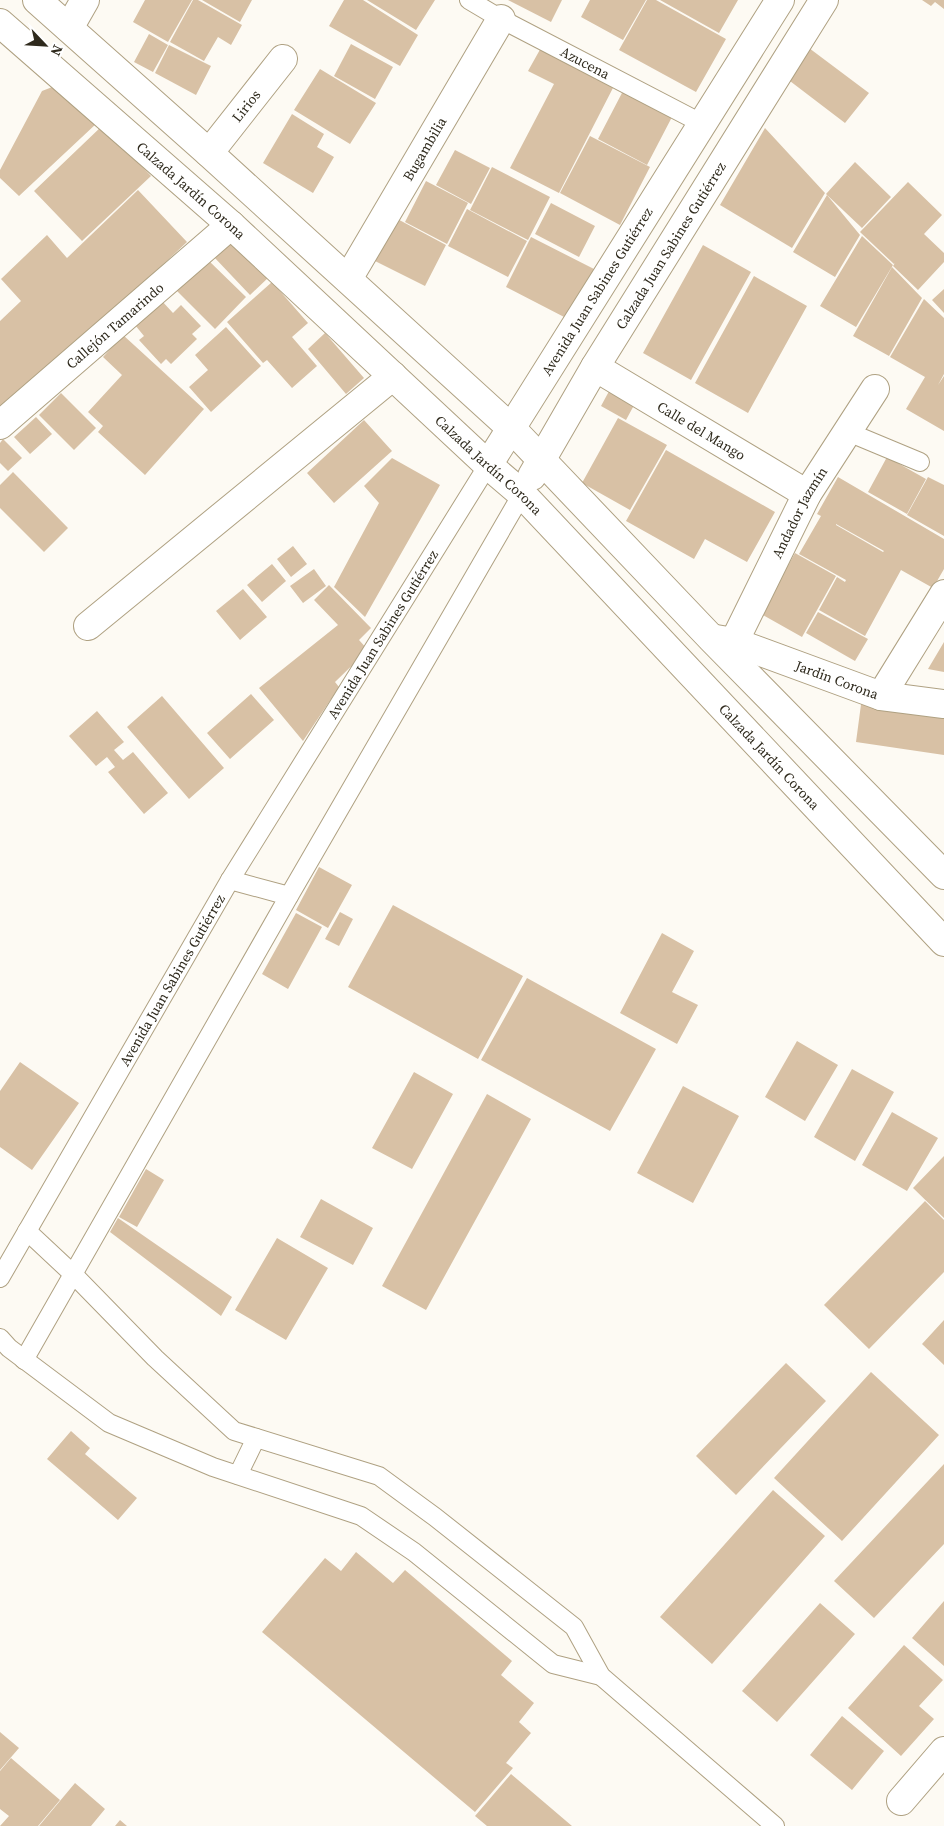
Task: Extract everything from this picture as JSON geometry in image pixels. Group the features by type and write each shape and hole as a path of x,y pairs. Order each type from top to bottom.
{"street":[{"path":"38,0 512,429 723,640 944,875"},
{"path":"69,28 85,0"},
{"name":"Calzada Juan Sabines Gutiérrez","path":"522,494 595,367 824,0"},
{"name":"Avenida Juan Sabines Gutiérrez","path":"488,465 703,124 774,2"},
{"name":"Bugambilia","path":"348,279 502,20"},
{"name":"Calzada Jardín Corona","path":"0,23 231,225 488,465 522,494 944,942"},
{"name":"Lirios","path":"209,153 283,59"},
{"name":"Callejón Tamarindo","path":"0,425 231,225"},
{"name":"Calle del Mango","path":"595,367 807,494"},
{"path":"88,626 393,376"},
{"name":"Andador Jazmín","path":"723,640 807,494 875,389"},
{"path":"881,696 944,594"},
{"name":"Jardin Corona","path":"723,640 881,696 944,704"},
{"path":"901,1801 941,1760"}],"lane":[{"name":"Azucena","path":"469,0 502,20 703,124"},
{"path":"848,432 920,462"},
{"name":"Avenida Juan Sabines Gutiérrez","path":"0,1278 230,880 488,465"},
{"path":"24,1360 289,896 522,494"},
{"path":"230,880 289,896"},
{"path":"27,1231 73,1274 155,1358 234,1431 379,1476 435,1517 574,1627 601,1676 774,1826"},
{"path":"0,1338 24,1360 108,1423 213,1467 361,1516 414,1552 552,1664 601,1676"},
{"path":"238,1475 256,1438"}],"building":[{"path":"145,0 192,0 168,42 133,22"},
{"path":"193,0 198,0 242,25 231,45 218,37 204,61 170,42"},
{"path":"202,0 252,0 240,22"},
{"path":"344,0 363,0 418,35 400,66 329,26"},
{"path":"367,0 435,0 416,30"},
{"path":"508,0 562,0 551,22"},
{"path":"590,0 646,0 623,40 581,17"},
{"path":"647,0 656,0 726,39 696,92 619,50"},
{"path":"660,0 738,0 719,33"},
{"path":"922,0 944,0 944,9 935,2 931,6"},
{"path":"149,34 168,45 153,72 134,62"},
{"path":"351,44 393,67 375,99 334,76"},
{"path":"169,45 211,66 196,95 155,73"},
{"path":"542,46 615,84 559,193 510,168 554,84 528,71"},
{"path":"809,48 869,93 845,123 786,78"},
{"path":"320,69 376,103 350,144 294,110"},
{"path":"60,84 97,123 19,196 0,178 0,170 42,91"},
{"path":"623,91 672,117 647,165 598,139"},
{"path":"292,114 324,134 317,147 334,157 313,193 263,163"},
{"path":"103,125 151,176 82,241 34,191"},
{"path":"765,128 825,193 792,248 720,205"},
{"path":"590,136 650,167 620,225 560,193"},
{"path":"455,150 490,168 471,204 436,185"},
{"path":"855,162 891,197 862,228 826,194"},
{"path":"492,167 550,197 528,240 470,210"},
{"path":"426,181 468,203 447,244 405,222"},
{"path":"908,182 942,215 924,234 944,253 944,262 918,290 893,266 895,263 860,232"},
{"path":"138,190 187,242 6,412 0,406 0,321 21,301 1,279 47,235 67,258"},
{"path":"827,195 860,235 835,277 793,252"},
{"path":"551,203 595,226 579,257 535,234"},
{"path":"467,209 527,241 508,277 448,246"},
{"path":"390,215 446,245 425,286 367,257"},
{"path":"862,236 893,265 856,327 820,306"},
{"path":"531,237 594,269 568,319 506,287"},
{"path":"232,238 269,277 250,295 213,256"},
{"path":"703,245 751,272 691,380 643,353"},
{"path":"207,259 246,297 215,329 176,290"},
{"path":"892,267 922,298 889,356 853,336"},
{"path":"754,276 807,306 748,413 695,383"},
{"path":"272,282 308,323 292,337 317,366 292,388 267,360 263,363 227,322"},
{"path":"944,289 944,313 932,300"},
{"path":"924,299 944,318 944,374 938,385 944,376 944,431 906,409 925,377 890,357"},
{"path":"161,300 173,313 181,305 201,326 192,334 197,339 171,364 166,359 161,364 139,340 144,336 135,325"},
{"path":"226,327 261,366 211,412 189,387 208,370 195,355"},
{"path":"325,333 364,378 346,394 308,349"},
{"path":"123,335 204,409 145,475 98,432 103,426 88,412 122,375 103,357"},
{"path":"614,382 639,396 626,420 601,406"},
{"path":"61,393 96,428 74,450 39,415"},
{"path":"36,417 52,434 30,454 14,437"},
{"path":"618,418 667,445 630,510 582,483"},
{"path":"364,420 392,451 334,503 307,473"},
{"path":"3,439 22,458 8,471 0,463 0,443"},
{"path":"666,450 775,512 747,562 705,539 694,559 626,521"},
{"path":"887,457 926,479 907,514 868,492"},
{"path":"392,458 440,485 365,617 334,587 379,503 364,486"},
{"path":"13,472 68,528 44,552 0,508 0,485"},
{"path":"838,477 944,539 944,569 933,588 901,570 865,636 819,610 837,577 845,582 846,580 799,554 821,516 817,514","holes":["836,524 884,551 883,552"]},
{"path":"928,477 944,485 944,536 907,515"},
{"path":"293,546 307,564 291,577 277,559"},
{"path":"795,553 836,576 802,637 761,614"},
{"path":"272,564 286,581 262,602 247,585"},
{"path":"314,569 326,586 303,603 290,586"},
{"path":"329,585 371,628 359,640 368,650 335,682 339,687 303,741 259,688 338,625 314,600"},
{"path":"243,589 267,617 240,640 216,611"},
{"path":"818,612 868,639 855,661 806,633"},
{"path":"944,642 944,672 928,669"},
{"path":"251,694 274,720 230,759 207,733"},
{"path":"162,696 224,768 189,799 127,727"},
{"path":"862,697 944,708 944,755 856,742"},
{"path":"97,711 124,742 114,750 123,760 133,752 168,793 144,814 108,772 115,767 107,757 96,766 69,736"},
{"path":"319,867 352,885 328,928 296,910"},
{"path":"393,905 523,976 478,1059 348,987"},
{"path":"340,912 353,919 339,946 325,939"},
{"path":"296,913 322,927 288,989 262,974"},
{"path":"662,933 694,951 672,992 698,1005 677,1044 620,1013"},
{"path":"527,978 656,1049 610,1131 481,1060"},
{"path":"797,1041 838,1065 805,1121 765,1097"},
{"path":"20,1062 79,1103 32,1170 0,1147 0,1091"},
{"path":"852,1069 894,1092 855,1161 814,1137"},
{"path":"414,1072 453,1094 412,1169 372,1148"},
{"path":"683,1086 739,1116 693,1203 637,1173"},
{"path":"487,1094 531,1119 426,1310 382,1286"},
{"path":"892,1112 938,1138 907,1191 862,1165"},
{"path":"944,1156 944,1218 913,1188"},
{"path":"146,1169 164,1180 137,1227 119,1217"},
{"path":"321,1199 373,1228 353,1265 300,1237"},
{"path":"925,1201 944,1220 944,1272 869,1349 824,1305"},
{"path":"118,1218 232,1297 221,1316 110,1232"},
{"path":"277,1238 328,1268 286,1340 235,1310"},
{"path":"944,1320 944,1365 922,1344"},
{"path":"786,1363 826,1401 736,1495 696,1456"},
{"path":"871,1372 939,1435 842,1541 774,1478"},
{"path":"71,1431 90,1448 85,1454 137,1498 118,1520 47,1459"},
{"path":"944,1464 944,1544 874,1618 834,1581"},
{"path":"773,1490 825,1536 712,1664 660,1617"},
{"path":"356,1552 393,1583 405,1570 512,1661 501,1675 534,1703 519,1722 531,1733 506,1763 513,1768 475,1812 262,1632 325,1558 341,1571"},
{"path":"944,1601 944,1666 912,1638"},
{"path":"820,1603 855,1634 777,1722 742,1691"},
{"path":"904,1645 943,1680 919,1706 934,1719 901,1756 848,1708"},
{"path":"842,1716 884,1751 852,1790 810,1755"},
{"path":"0,1732 19,1748 0,1770"},
{"path":"11,1758 60,1800 38,1826 0,1826 9,1816 0,1809 0,1771"},
{"path":"511,1774 572,1826 487,1826 475,1816"},
{"path":"75,1783 105,1809 91,1826 39,1826"},
{"path":"120,1820 127,1826 115,1826"}]}
